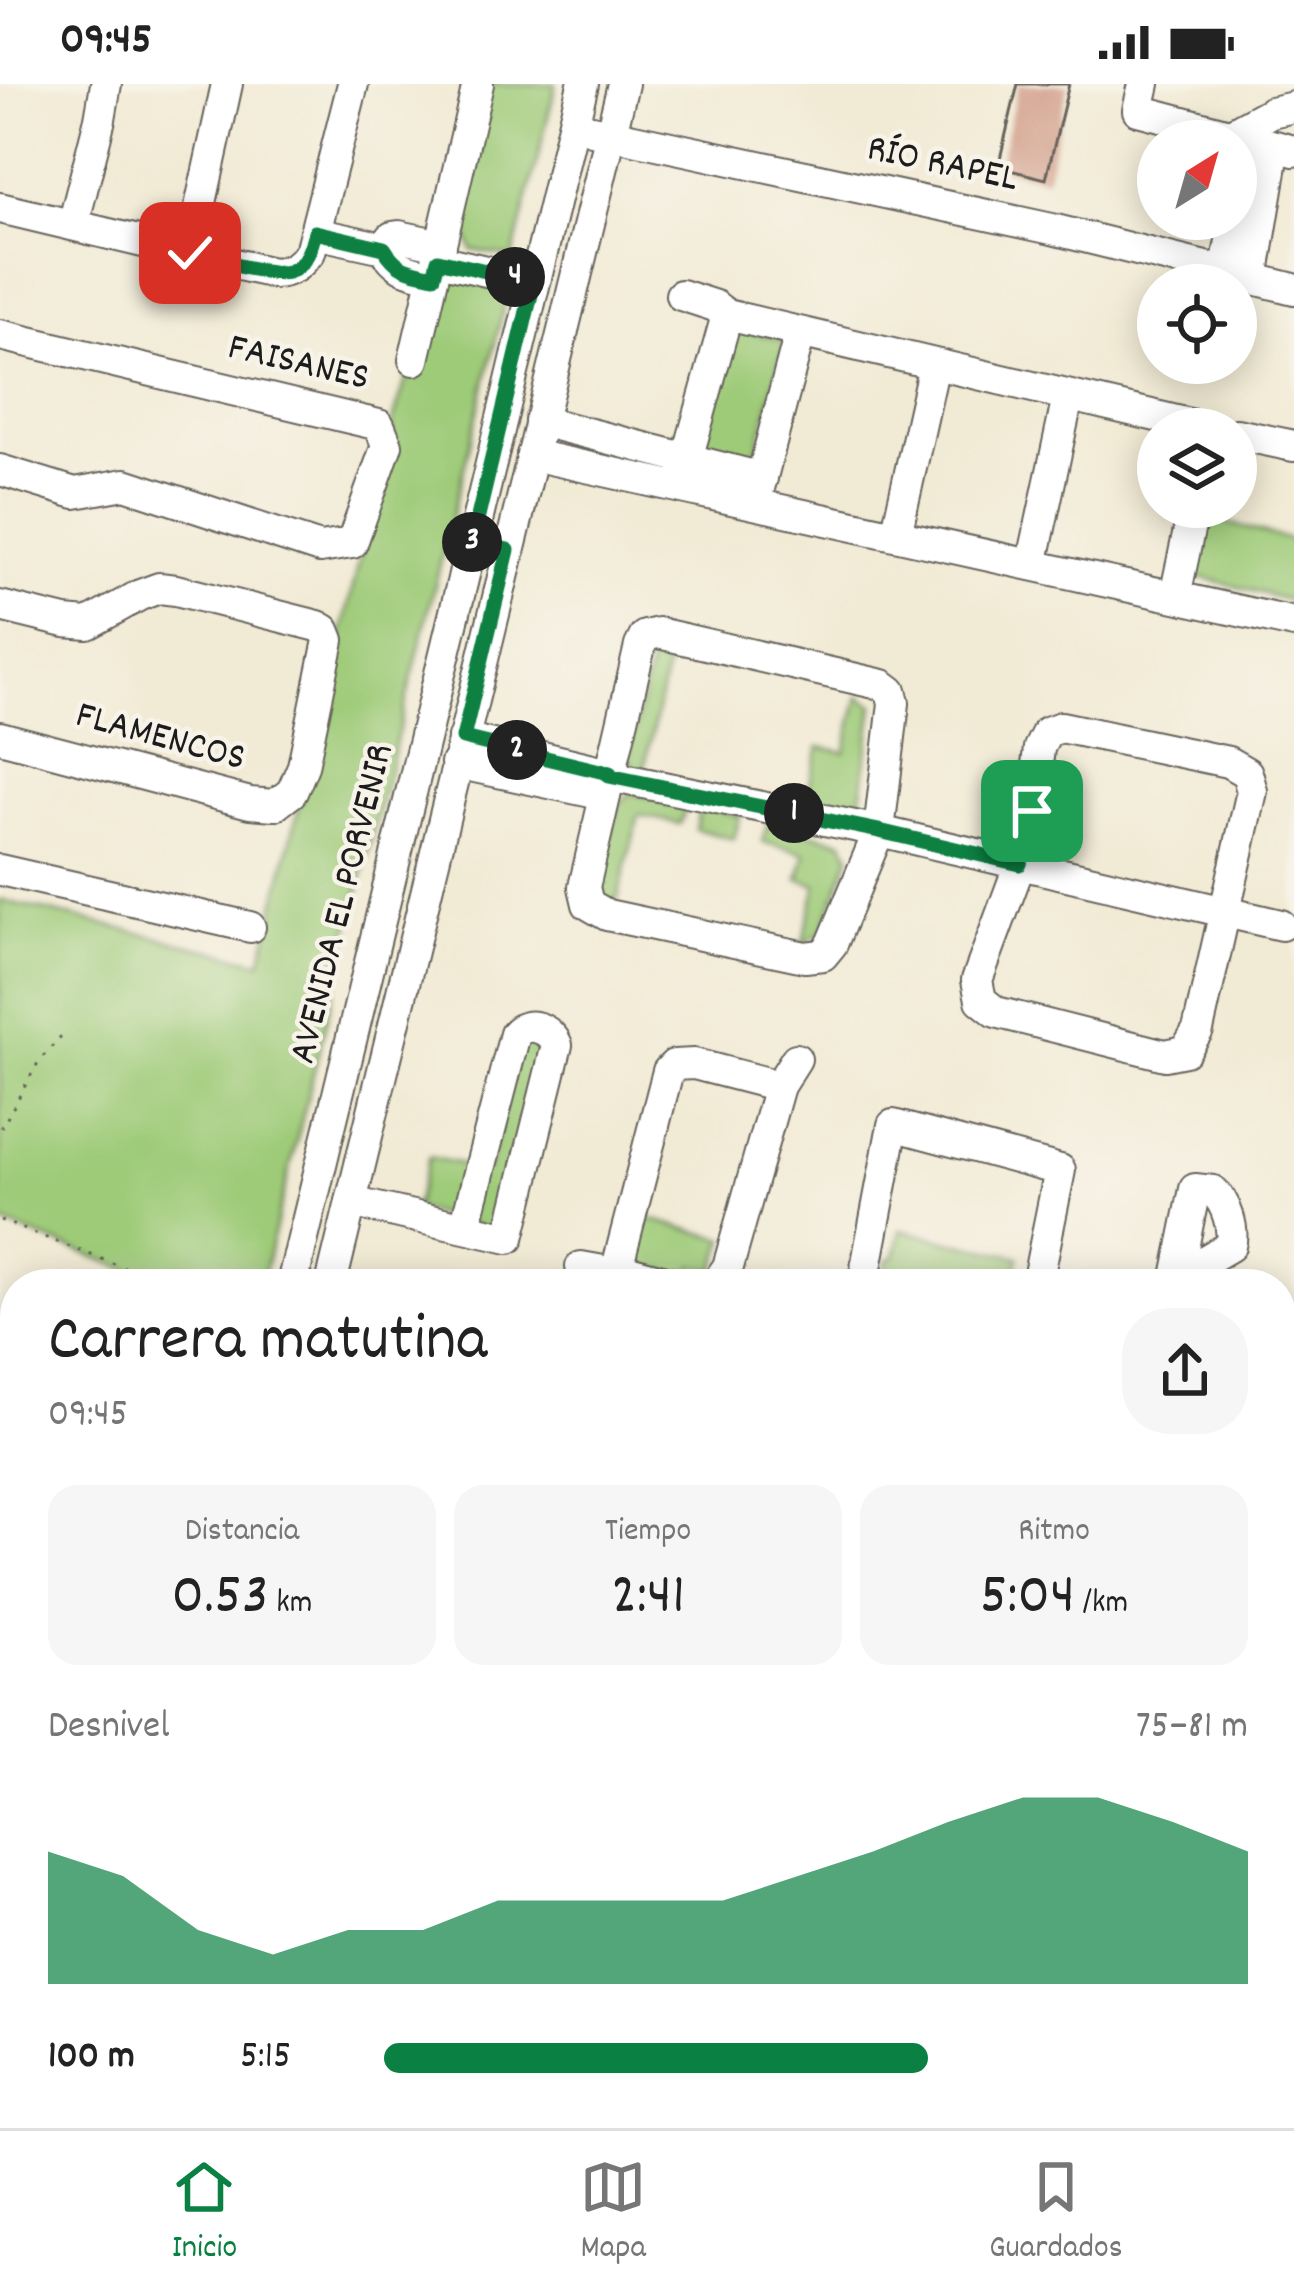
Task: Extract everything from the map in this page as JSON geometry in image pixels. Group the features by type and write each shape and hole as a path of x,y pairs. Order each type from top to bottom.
{"street":[{"path":"73,225 106,84"},
{"path":"190,253 227,84"},
{"path":"0,208 274,273 289,272 310,252 353,84"},
{"path":"414,361 478,84"},
{"name":"AVENIDA EL PORVENIR","path":"296,1269 583,84"},
{"name":"AVENIDA EL PORVENIR","path":"335,1269 623,84"},
{"path":"1141,97 1262,143"},
{"path":"1241,264 1271,112 1294,107"},
{"name":"RÍO RAPEL","path":"573,126 1190,264"},
{"path":"315,232 384,248 399,236 437,260 534,282"},
{"name":"RÍO RAPEL","path":"1257,280 1294,289"},
{"path":"681,296 715,306 727,315 1137,413"},
{"path":"683,473 727,315"},
{"path":"759,491 800,333"},
{"name":"FAISANES","path":"0,335 379,425 387,446 352,543 320,548 125,484 75,493 0,470"},
{"path":"896,535 934,364"},
{"path":"1032,565 1068,397"},
{"path":"540,421 683,473"},
{"path":"1257,438 1294,446"},
{"path":"532,455 683,473 759,491 896,535 1294,623"},
{"path":"1175,596 1190,528"},
{"path":"472,542 508,550"},
{"name":"FLAMENCOS","path":"0,606 88,624 159,588 318,626 328,640 303,766 292,792 275,805 250,803 0,737"},
{"path":"658,633 884,685 891,691 879,831 832,944 823,955 805,957 607,915 588,904 584,887 608,782 645,636 658,633"},
{"path":"1061,727 1228,762 1247,773 1252,791 1227,911 1198,1030 1185,1052 1166,1054 996,1012 981,1000 976,980 1020,864 1039,748 1047,732 1061,727"},
{"path":"460,750 879,831 1281,925"},
{"path":"0,870 250,927"},
{"path":"351,1202 509,1238 557,1046 547,1031 528,1025 515,1034 465,1227"},
{"path":"727,1269 779,1086 796,1059"},
{"path":"621,1269 617,1268 668,1071 683,1063 779,1086"},
{"path":"865,1269 893,1125 1060,1170 1040,1269"},
{"path":"580,1267 592,1269"}],"path":[{"path":"0,1126 39,1061 62,1035"},
{"path":"0,1220 128,1269"}],"green space":[{"path":"489,84 556,84 513,258 472,250 457,212"},
{"path":"459,276 508,291 265,1269 127,1269 0,1222 0,900 261,962 359,562 393,449 392,424 439,298"},
{"path":"734,327 785,341 754,462 702,447"},
{"path":"1205,528 1245,528 1294,541 1290,601 1193,575"},
{"path":"661,650 670,651 644,770 628,758 651,659"},
{"path":"859,696 874,705 860,805 853,813 805,802 819,747 845,752"},
{"path":"630,793 687,805 680,824 639,815 617,902 603,898 599,885 619,804"},
{"path":"700,806 740,816 734,839 695,829"},
{"path":"768,823 843,841 850,856 822,932 802,945 817,885 799,879 806,853 762,842"},
{"path":"545,1037 512,1215 494,1230 414,1208 429,1157 488,1170 519,1045"},
{"path":"639,1216 725,1239 715,1269 693,1265 692,1269 656,1269 636,1264 628,1252"},
{"path":"901,1230 1019,1257 1016,1269 886,1269 887,1260 895,1256"}],"building":[{"path":"1018,84 1069,84 1046,179 998,167"}],"route":[{"path":"190,253 274,273 289,272 310,252 315,232 384,248 401,268 434,276 438,260 534,282 472,542 508,550 463,738 609,776 1020,864 1032,811"}]}
